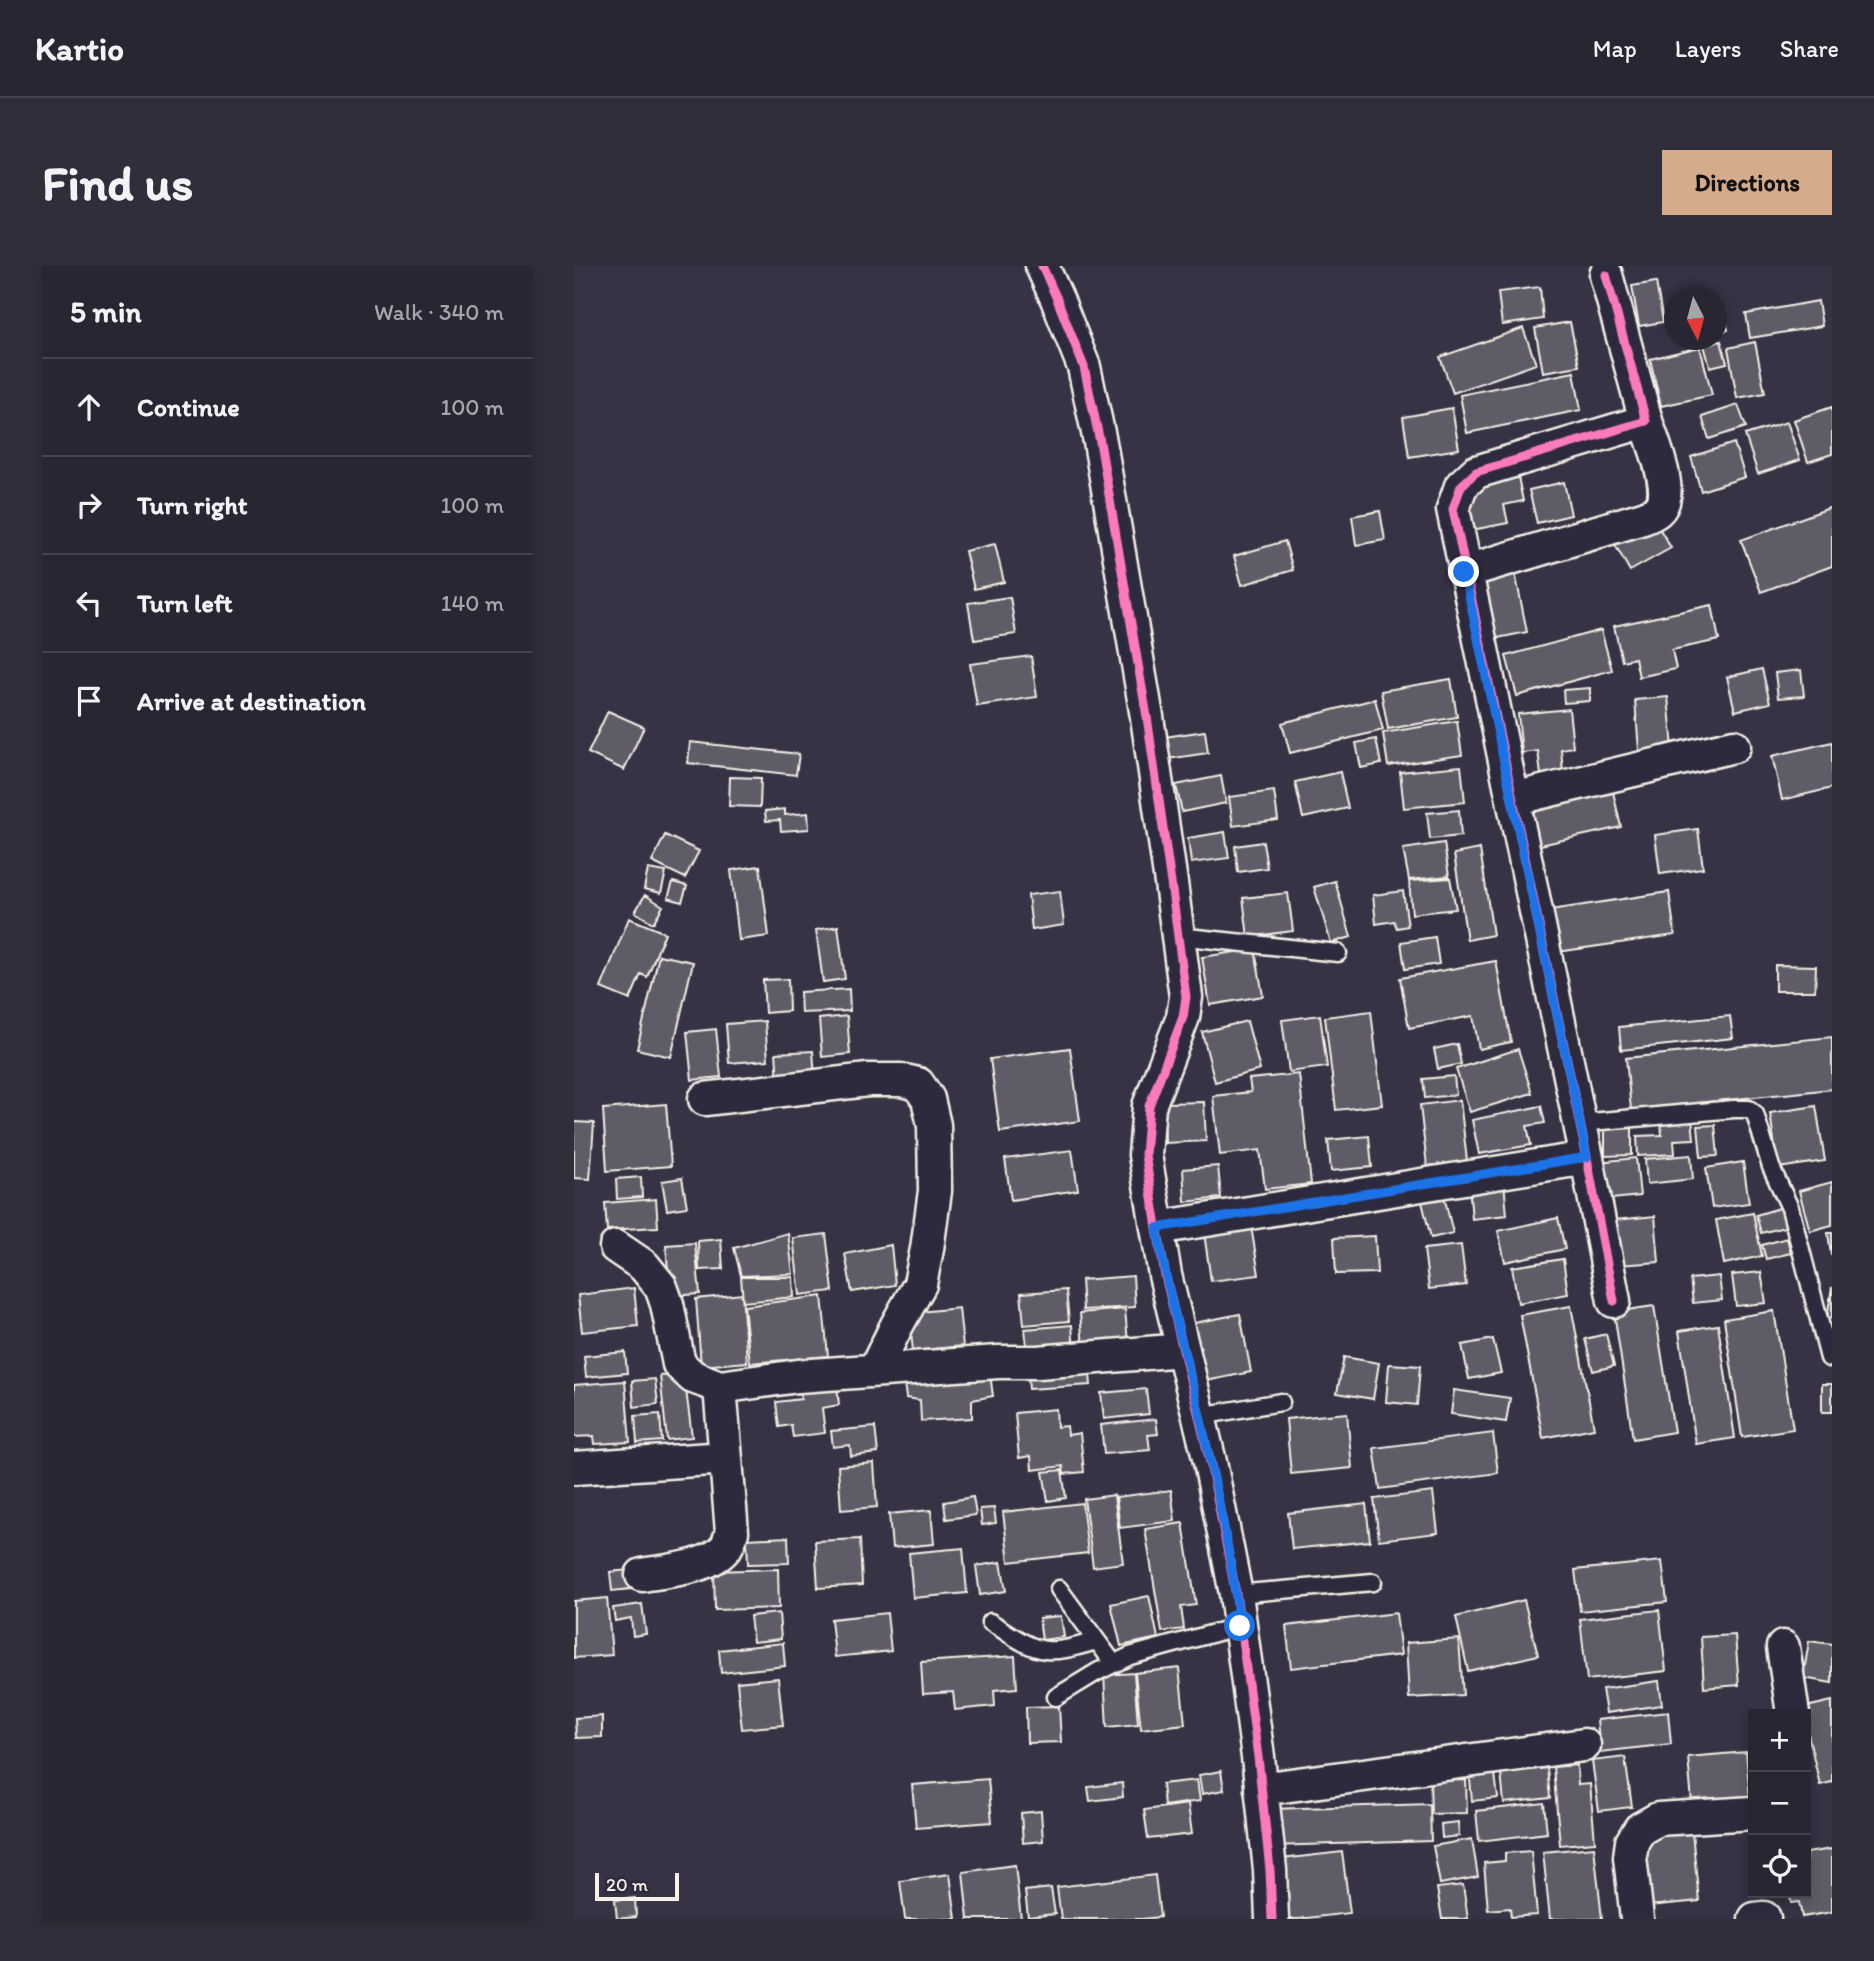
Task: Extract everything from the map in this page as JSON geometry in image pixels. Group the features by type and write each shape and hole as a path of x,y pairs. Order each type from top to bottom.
{"street":[{"path":"1042,266 1084,367 1100,442 1147,717 1178,936 1186,997 1183,1017 1149,1106 1145,1155 1165,1275 1200,1416 1236,1594 1270,1870 1272,1919"},
{"path":"1464,572 1643,518 1659,510 1665,498 1665,482 1606,275"},
{"path":"1614,1301 1587,1157 1453,509 1461,486 1476,472 1646,421"},
{"path":"1513,799 1734,746"},
{"path":"705,1099 868,1080 901,1080 918,1084 928,1100 934,1125 935,1191 927,1249 920,1284 875,1370"},
{"path":"1157,1228 1587,1157"},
{"path":"616,1247 644,1266 661,1287 679,1364 693,1377 719,1387 798,1376 999,1362 1038,1362 1184,1350"},
{"path":"642,1575 707,1561 725,1548 732,1532 719,1387"},
{"path":"574,1468 726,1458"},
{"path":"1783,1647 1792,1709"},
{"path":"1261,1789 1584,1745"},
{"path":"1637,1919 1630,1857 1632,1842 1640,1829 1658,1819 1748,1813"}],"lane":[{"path":"1178,936 1338,953"},
{"path":"1580,1123 1734,1109 1749,1109 1755,1114 1771,1167 1796,1227 1829,1358"},
{"path":"1200,1416 1281,1402"},
{"path":"1236,1594 1373,1582"},
{"path":"1059,1589 1114,1664"},
{"path":"990,1622 1030,1645 1046,1650 1065,1649 1097,1641"},
{"path":"1056,1697 1130,1656 1240,1626"}],"building":[{"path":"1656,282 1663,322 1639,326 1632,286"},
{"path":"1540,287 1543,319 1502,325 1498,292"},
{"path":"1818,301 1822,326 1750,338 1746,314"},
{"path":"1570,322 1579,366 1543,372 1535,328"},
{"path":"1523,328 1536,364 1453,393 1440,357"},
{"path":"1755,342 1765,393 1737,398 1728,348"},
{"path":"1688,350 1701,350 1712,395 1661,406 1650,359"},
{"path":"1705,350 1723,350 1727,363 1710,367"},
{"path":"1574,372 1581,410 1467,433 1460,395"},
{"path":"1738,405 1746,427 1709,439 1702,417"},
{"path":"1832,407 1832,454 1808,462 1794,420"},
{"path":"1452,408 1459,449 1409,457 1403,417"},
{"path":"1787,422 1800,460 1758,474 1745,435"},
{"path":"1734,443 1745,477 1701,491 1691,457"},
{"path":"1518,477 1523,501 1504,505 1508,523 1472,530 1463,489"},
{"path":"1564,482 1571,515 1537,523 1529,490"},
{"path":"1832,507 1832,566 1761,592 1741,540"},
{"path":"1380,511 1385,540 1356,545 1352,516"},
{"path":"1655,521 1671,548 1630,571 1614,543"},
{"path":"1285,541 1293,570 1242,585 1234,556"},
{"path":"995,544 1004,582 974,589 965,551"},
{"path":"1515,572 1527,632 1483,641 1470,581"},
{"path":"1010,597 1016,634 974,640 968,603"},
{"path":"1712,605 1719,640 1672,650 1676,669 1639,677 1635,658 1622,661 1614,626"},
{"path":"1601,630 1612,670 1517,696 1506,656"},
{"path":"1031,656 1037,697 977,706 970,664"},
{"path":"1762,669 1770,703 1735,711 1727,677"},
{"path":"1801,670 1804,696 1778,698 1775,673"},
{"path":"1451,679 1457,717 1388,729 1381,691"},
{"path":"1590,688 1590,701 1564,703 1563,690"},
{"path":"1668,697 1673,748 1639,751 1635,700"},
{"path":"1375,699 1383,730 1290,753 1282,723"},
{"path":"1569,709 1573,747 1561,749 1563,772 1541,775 1538,751 1522,753 1518,714"},
{"path":"608,711 644,727 624,770 588,753"},
{"path":"1457,721 1462,755 1388,766 1383,733"},
{"path":"1205,731 1208,753 1167,759 1164,737"},
{"path":"1376,739 1381,764 1361,768 1356,743"},
{"path":"690,742 799,754 796,775 688,763"},
{"path":"1832,742 1832,788 1782,800 1772,756"},
{"path":"1461,766 1465,802 1404,808 1400,772"},
{"path":"1340,772 1348,808 1303,818 1295,782"},
{"path":"1221,776 1226,803 1182,812 1176,785"},
{"path":"730,777 761,778 760,807 729,806"},
{"path":"1611,783 1621,827 1536,846 1527,802"},
{"path":"1274,791 1278,820 1233,826 1229,797"},
{"path":"785,809 785,815 808,813 809,829 781,831 780,820 766,821 765,811"},
{"path":"1459,810 1461,836 1430,839 1427,813"},
{"path":"1698,829 1703,868 1660,874 1655,835"},
{"path":"1225,832 1229,858 1191,863 1188,838"},
{"path":"665,835 699,851 685,878 652,862"},
{"path":"1263,842 1267,868 1238,872 1235,846"},
{"path":"1444,843 1449,876 1409,880 1403,849"},
{"path":"1480,849 1493,935 1467,940 1454,854"},
{"path":"760,866 769,936 739,940 731,870"},
{"path":"648,869 666,872 661,893 644,889"},
{"path":"1450,878 1456,909 1412,914 1409,881"},
{"path":"1335,881 1351,937 1331,943 1314,887"},
{"path":"673,882 687,886 682,902 668,898"},
{"path":"1060,891 1064,925 1032,930 1028,895"},
{"path":"1403,891 1408,926 1397,928 1394,921 1376,924 1373,895"},
{"path":"1669,892 1675,935 1550,953 1544,911"},
{"path":"1288,893 1293,931 1248,937 1243,898"},
{"path":"645,895 663,906 653,923 635,912"},
{"path":"629,918 665,933 647,977 641,974 630,1000 601,988"},
{"path":"838,926 845,979 823,982 816,930"},
{"path":"1435,937 1439,964 1405,969 1401,942"},
{"path":"1255,949 1263,996 1210,1005 1202,957"},
{"path":"659,955 693,962 671,1057 637,1049"},
{"path":"1496,961 1511,1042 1479,1049 1473,1016 1409,1028 1400,978"},
{"path":"1775,965 1816,966 1815,991 1775,991"},
{"path":"788,979 789,1011 765,1013 763,980"},
{"path":"849,989 850,1011 801,1013 800,992"},
{"path":"1371,1011 1382,1105 1336,1110 1325,1017"},
{"path":"1320,1015 1327,1067 1289,1072 1282,1020"},
{"path":"847,1016 850,1054 822,1057 819,1019"},
{"path":"1730,1016 1733,1038 1621,1050 1619,1027"},
{"path":"765,1021 768,1060 729,1063 726,1024"},
{"path":"1247,1021 1260,1070 1215,1082 1202,1032"},
{"path":"716,1029 721,1077 692,1080 687,1032"},
{"path":"1832,1037 1832,1089 1631,1110 1626,1058"},
{"path":"1457,1044 1461,1064 1438,1069 1434,1049"},
{"path":"1070,1048 1080,1121 1000,1132 990,1059"},
{"path":"1518,1049 1532,1093 1470,1112 1456,1069"},
{"path":"813,1051 815,1078 778,1080 776,1053"},
{"path":"1299,1074 1311,1184 1265,1189 1260,1150 1220,1155 1213,1096 1251,1092 1249,1079"},
{"path":"1454,1076 1456,1095 1425,1098 1423,1079"},
{"path":"1460,1100 1467,1161 1427,1166 1420,1105"},
{"path":"1204,1102 1206,1141 1165,1143 1164,1103"},
{"path":"666,1104 671,1166 607,1171 603,1109"},
{"path":"1541,1106 1545,1123 1527,1126 1531,1145 1479,1154 1472,1120"},
{"path":"1816,1106 1825,1161 1778,1168 1770,1113"},
{"path":"1692,1119 1694,1139 1674,1140 1675,1154 1638,1156 1637,1136 1662,1135 1661,1121"},
{"path":"574,1122 594,1123 590,1179 574,1178"},
{"path":"1715,1125 1718,1156 1701,1157 1698,1126"},
{"path":"1632,1128 1632,1155 1605,1156 1605,1129"},
{"path":"1369,1136 1372,1167 1331,1171 1328,1140"},
{"path":"1072,1150 1078,1190 1011,1200 1005,1159"},
{"path":"1691,1155 1693,1179 1647,1184 1645,1159"},
{"path":"1636,1158 1640,1196 1602,1200 1598,1162"},
{"path":"1743,1162 1749,1203 1712,1208 1706,1168"},
{"path":"1218,1166 1221,1198 1185,1202 1183,1169"},
{"path":"641,1177 642,1197 617,1199 616,1179"},
{"path":"682,1178 687,1207 667,1210 662,1181"},
{"path":"1504,1182 1507,1215 1472,1219 1469,1185"},
{"path":"1832,1182 1832,1225 1810,1231 1799,1191"},
{"path":"1443,1192 1453,1233 1431,1238 1421,1198"},
{"path":"656,1199 658,1227 607,1230 605,1203"},
{"path":"1783,1207 1788,1226 1761,1233 1756,1215"},
{"path":"1753,1213 1762,1256 1724,1264 1716,1220"},
{"path":"1655,1216 1659,1262 1619,1265 1615,1220"},
{"path":"1558,1218 1565,1249 1505,1262 1498,1231"},
{"path":"1251,1226 1259,1275 1211,1281 1204,1233"},
{"path":"788,1233 793,1274 741,1276 734,1248"},
{"path":"1828,1233 1832,1233 1831,1254"},
{"path":"826,1234 833,1291 800,1295 793,1238"},
{"path":"1375,1236 1377,1273 1336,1274 1334,1238"},
{"path":"1787,1238 1791,1253 1766,1259 1762,1245"},
{"path":"721,1239 723,1269 699,1270 698,1241"},
{"path":"695,1243 700,1294 670,1296 666,1245"},
{"path":"891,1245 895,1285 852,1292 845,1254"},
{"path":"1461,1245 1466,1285 1429,1289 1424,1249"},
{"path":"1563,1259 1568,1294 1518,1303 1512,1267"},
{"path":"1761,1272 1766,1303 1736,1306 1732,1275"},
{"path":"1133,1276 1135,1307 1083,1310 1081,1280"},
{"path":"1719,1276 1722,1300 1693,1303 1690,1279"},
{"path":"741,1277 793,1277 794,1297 743,1302"},
{"path":"1832,1287 1832,1318 1827,1317"},
{"path":"634,1288 638,1326 582,1332 578,1295"},
{"path":"1066,1290 1069,1321 1024,1325 1021,1293"},
{"path":"742,1294 747,1362 701,1366 696,1299"},
{"path":"822,1296 828,1356 750,1363 744,1306"},
{"path":"1571,1306 1594,1428 1543,1438 1520,1315"},
{"path":"1654,1306 1674,1432 1633,1439 1614,1312"},
{"path":"959,1308 963,1346 913,1351 909,1313"},
{"path":"1125,1309 1128,1343 1083,1346 1080,1313"},
{"path":"1774,1311 1793,1429 1742,1437 1724,1319"},
{"path":"1240,1314 1251,1372 1206,1381 1194,1323"},
{"path":"1072,1325 1074,1352 1028,1356 1025,1329"},
{"path":"1718,1325 1735,1438 1696,1444 1679,1331"},
{"path":"1606,1334 1614,1366 1593,1371 1585,1339"},
{"path":"1493,1339 1501,1373 1469,1379 1462,1345"},
{"path":"625,1352 627,1373 586,1377 584,1356"},
{"path":"1344,1357 1379,1363 1373,1399 1337,1393"},
{"path":"1089,1364 1091,1385 1029,1389 1027,1367"},
{"path":"1389,1364 1420,1366 1417,1405 1386,1402"},
{"path":"989,1366 993,1396 972,1400 972,1418 921,1421 920,1400 906,1398 903,1374"},
{"path":"684,1374 692,1437 667,1440 660,1376"},
{"path":"655,1379 658,1404 634,1407 632,1381"},
{"path":"625,1381 630,1442 595,1444 594,1436 574,1437 574,1385"},
{"path":"837,1384 839,1405 822,1408 825,1433 793,1437 791,1425 779,1427 776,1402 801,1399 800,1389"},
{"path":"1822,1384 1832,1384 1832,1412 1822,1412"},
{"path":"1146,1389 1149,1414 1104,1419 1101,1393"},
{"path":"1454,1390 1510,1398 1506,1422 1451,1414"},
{"path":"1056,1409 1057,1427 1067,1426 1068,1435 1080,1433 1084,1472 1064,1474 1063,1466 1032,1470 1031,1456 1019,1458 1015,1413"},
{"path":"1347,1413 1352,1468 1291,1474 1286,1419"},
{"path":"660,1414 662,1441 637,1443 635,1416"},
{"path":"1156,1419 1158,1434 1148,1435 1150,1450 1104,1454 1101,1425"},
{"path":"875,1427 878,1453 851,1456 850,1445 833,1447 831,1431"},
{"path":"1493,1433 1498,1473 1380,1489 1374,1448"},
{"path":"874,1463 877,1507 841,1510 838,1466"},
{"path":"1062,1470 1066,1498 1048,1501 1043,1472"},
{"path":"1171,1490 1175,1521 1120,1528 1116,1497"},
{"path":"1433,1492 1438,1533 1379,1540 1374,1499"},
{"path":"1114,1495 1123,1563 1093,1567 1084,1499"},
{"path":"973,1497 976,1515 946,1519 944,1502"},
{"path":"1082,1503 1088,1553 1009,1562 1003,1512"},
{"path":"1366,1504 1370,1541 1292,1549 1288,1513"},
{"path":"994,1508 996,1523 982,1525 980,1509"},
{"path":"931,1510 934,1544 892,1548 889,1514"},
{"path":"1183,1523 1196,1605 1181,1607 1184,1629 1162,1632 1145,1529"},
{"path":"788,1537 789,1563 748,1564 747,1539"},
{"path":"860,1539 862,1585 818,1588 815,1541"},
{"path":"963,1548 967,1593 913,1598 909,1553"},
{"path":"1662,1561 1667,1602 1580,1611 1575,1570"},
{"path":"1001,1562 1006,1591 980,1595 976,1566"},
{"path":"778,1569 779,1608 715,1610 714,1571"},
{"path":"629,1570 631,1589 612,1591 610,1572"},
{"path":"1149,1596 1158,1638 1121,1646 1111,1604"},
{"path":"607,1598 612,1655 574,1658 574,1601"},
{"path":"1524,1600 1538,1655 1468,1671 1456,1617"},
{"path":"642,1604 646,1634 633,1636 631,1618 615,1621 613,1608"},
{"path":"1659,1610 1666,1671 1587,1680 1580,1619"},
{"path":"779,1613 781,1639 753,1642 750,1616"},
{"path":"887,1613 891,1651 835,1657 831,1619"},
{"path":"1396,1613 1401,1655 1291,1668 1286,1626"},
{"path":"1061,1616 1064,1637 1042,1640 1039,1618"},
{"path":"1735,1635 1739,1685 1704,1688 1701,1637"},
{"path":"1459,1639 1463,1695 1409,1698 1406,1643"},
{"path":"1809,1641 1832,1644 1832,1683 1803,1678"},
{"path":"783,1643 785,1666 721,1673 719,1650"},
{"path":"1015,1656 1017,1688 994,1690 995,1706 955,1710 953,1692 923,1694 921,1662"},
{"path":"1179,1668 1185,1724 1141,1729 1135,1673"},
{"path":"1134,1673 1138,1724 1107,1727 1104,1675"},
{"path":"778,1678 783,1725 742,1729 737,1682"},
{"path":"1659,1681 1662,1705 1606,1713 1602,1689"},
{"path":"1832,1701 1832,1782 1820,1785 1811,1746 1811,1709 1802,1708"},
{"path":"1059,1706 1061,1742 1027,1743 1026,1707"},
{"path":"1668,1712 1671,1744 1600,1752 1597,1720"},
{"path":"602,1716 602,1737 576,1738 575,1718"},
{"path":"1746,1752 1748,1799 1692,1803 1688,1757"},
{"path":"1625,1757 1632,1807 1599,1811 1592,1761"},
{"path":"1577,1765 1578,1785 1590,1784 1595,1842 1560,1845 1553,1767"},
{"path":"1494,1766 1498,1798 1472,1801 1469,1769"},
{"path":"1547,1768 1550,1798 1504,1803 1501,1773"},
{"path":"1221,1771 1224,1790 1202,1794 1199,1775"},
{"path":"988,1779 992,1822 916,1828 912,1785"},
{"path":"1197,1780 1200,1801 1164,1806 1162,1784"},
{"path":"1466,1780 1467,1813 1431,1814 1430,1781"},
{"path":"1122,1783 1123,1797 1090,1801 1088,1787"},
{"path":"1544,1803 1547,1833 1479,1841 1476,1811"},
{"path":"1188,1804 1192,1834 1148,1839 1144,1810"},
{"path":"1430,1804 1431,1841 1271,1846 1269,1809"},
{"path":"1041,1811 1043,1841 1023,1843 1021,1813"},
{"path":"1458,1822 1459,1836 1442,1838 1441,1824"},
{"path":"1692,1832 1699,1901 1649,1906 1642,1837"},
{"path":"1472,1839 1478,1877 1440,1884 1433,1846"},
{"path":"1594,1847 1602,1919 1550,1919 1543,1852"},
{"path":"1832,1849 1832,1912 1802,1917 1799,1902 1791,1903 1790,1898 1811,1898 1811,1852"},
{"path":"1531,1851 1537,1915 1511,1917 1510,1908 1488,1910 1484,1863 1505,1861 1505,1853"},
{"path":"1342,1852 1350,1913 1281,1919 1273,1860"},
{"path":"1015,1865 1021,1919 968,1919 963,1872"},
{"path":"950,1874 956,1919 905,1919 900,1881"},
{"path":"1155,1875 1160,1917 1061,1919 1057,1887"},
{"path":"1463,1885 1468,1919 1442,1919 1437,1888"},
{"path":"1051,1888 1055,1914 1028,1917 1025,1891"},
{"path":"635,1898 636,1917 617,1919 615,1900"}],"cycle path":[{"path":"1042,266 1084,367 1100,442 1147,717 1171,883 1186,997 1183,1017 1149,1106 1145,1155 1165,1275 1210,1462 1236,1594 1258,1757 1270,1870 1272,1919"},
{"path":"1606,275 1646,421 1476,472 1461,486 1453,509 1614,1301"}],"route":[{"path":"1240,1626 1210,1462 1165,1275 1157,1228 1587,1157 1464,572"}]}
